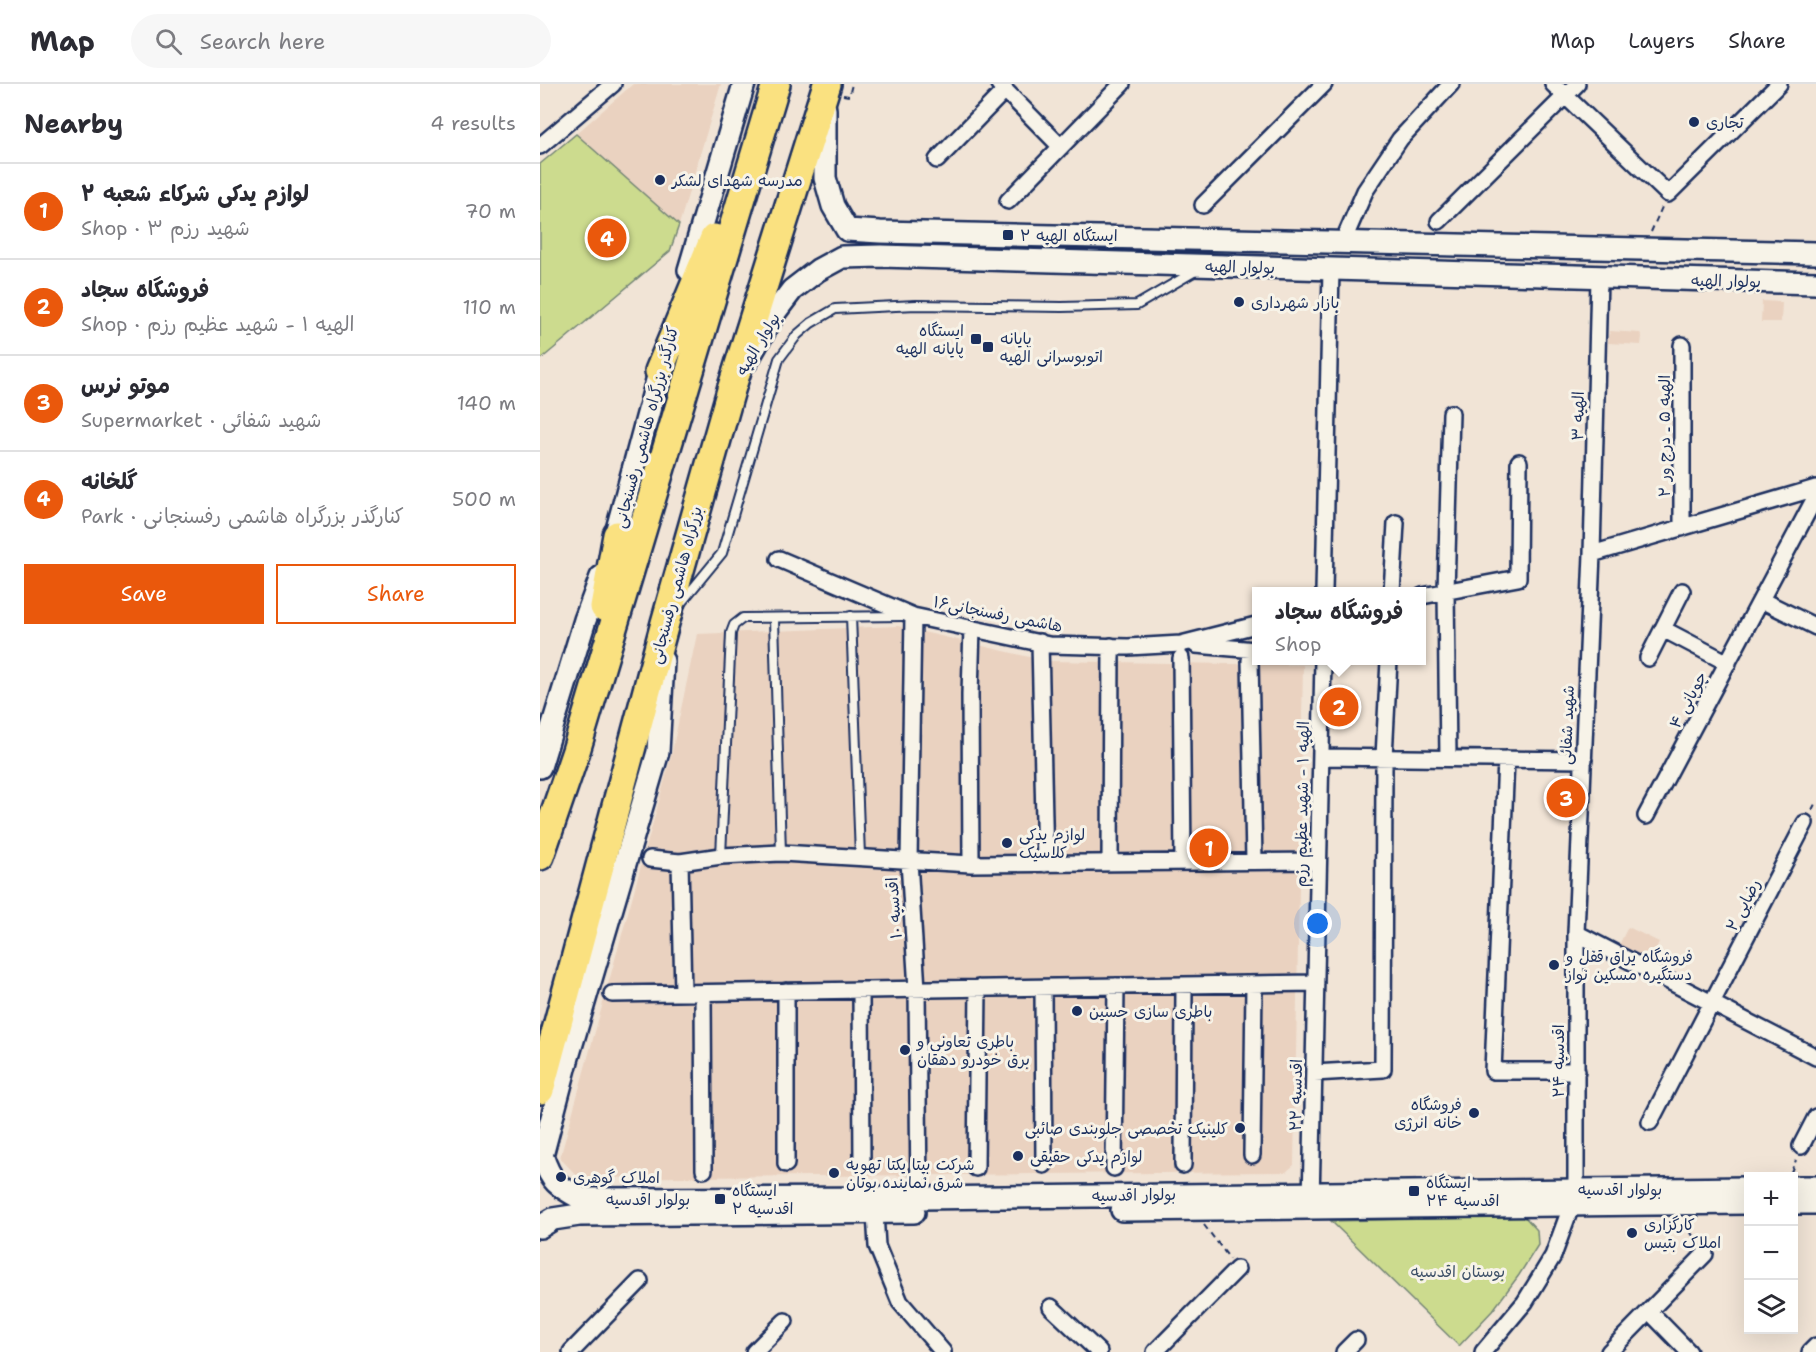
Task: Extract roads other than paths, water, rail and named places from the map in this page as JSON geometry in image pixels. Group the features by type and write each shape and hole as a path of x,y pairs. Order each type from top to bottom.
{"highway":[{"path":"659,371 775,88"},
{"path":"540,856 576,751 775,88"},
{"name":"بزرگراه هاشمی رفسنجانی","path":"540,1090 730,390 834,91"},
{"path":"576,751 617,535"}],"main road":[{"name":"کنارگذر بزرگراه هاشمی رفسنجانی","path":"540,767 585,620 617,535 659,371 744,84"},
{"path":"834,91 825,178 833,206 847,230 838,242 838,250 842,258"},
{"name":"بولوار الهیه","path":"847,230 1342,244 1816,253"},
{"name":"بولوار الهیه","path":"730,390 792,290 818,270 842,258 880,256 1816,283"},
{"path":"541,1159 568,1057 658,752 665,623"},
{"name":"بولوار اقدسیه","path":"541,1159 549,1175 563,1189 582,1199 1312,1200 1574,1196 1744,1188"},
{"path":"1798,1187 1816,1187"},
{"name":"بولوار اقدسیه","path":"1574,1196 1672,1203 1744,1203"},
{"name":"بولوار اقدسیه","path":"540,1227 553,1219 579,1215 1192,1209 1312,1200"},
{"path":"1798,1203 1816,1203"}],"street":[{"path":"540,146 613,84"},
{"path":"1008,201 1122,84"},
{"path":"1342,244 1365,191 1400,139 1451,84"},
{"path":"1553,84 1668,194 1779,84"},
{"path":"1439,221 1576,84"},
{"path":"937,160 1002,87 1061,147"},
{"path":"1203,205 1319,89"},
{"path":"1324,587 1331,269"},
{"name":"الهیه ۳","path":"1593,554 1599,278"},
{"name":"الهیه ۵ ـ درج ور ۲","path":"1682,345 1682,528"},
{"path":"1448,758 1446,591 1451,413"},
{"path":"1426,595 1518,578 1519,462"},
{"path":"1593,554 1816,488"},
{"name":"چوپانی ۴","path":"1646,816 1816,496"},
{"path":"1392,587 1396,523"},
{"name":"شهید شفائی","path":"1576,933 1593,554"},
{"name":"هاشمی رفسنجانی۱۶","path":"779,559 913,616 1049,645 1111,646 1181,651 1252,628"},
{"path":"1648,658 1682,591"},
{"path":"1761,600 1816,627"},
{"name":"اقدسیه ۱۰","path":"913,616 909,861 917,989 919,1198"},
{"path":"971,864 972,628"},
{"path":"1663,629 1728,663"},
{"path":"1040,642 1045,864"},
{"path":"1110,863 1111,646"},
{"path":"1183,862 1181,651 1252,655"},
{"path":"1253,665 1254,861"},
{"name":"الهیه ۱ - شهید عظیم رزم","path":"1316,983 1323,665"},
{"path":"1314,1073 1383,1069 1383,757 1389,665"},
{"path":"1321,757 1584,760"},
{"path":"1506,759 1493,1071 1576,1071"},
{"name":"رضایی ۲","path":"1650,1122 1805,823"},
{"path":"650,859 680,862 721,856 781,853 971,864 1318,861"},
{"path":"680,862 683,993"},
{"path":"1576,933 1816,1057"},
{"name":"اقدسیه ۲۴","path":"1574,1196 1576,933"},
{"path":"612,994 1316,983"},
{"name":"اقدسیه ۲۲","path":"1312,1200 1316,983"},
{"path":"1252,1155 1254,984"},
{"path":"1183,1165 1184,985"},
{"path":"1114,1168 1116,986"},
{"path":"976,1168 978,988"},
{"path":"1043,988 1044,1165"},
{"path":"861,990 862,1164"},
{"path":"786,991 786,1164"},
{"path":"704,993 704,1170"},
{"path":"1801,1146 1816,1117"},
{"path":"1483,1352 1525,1302 1553,1256 1574,1196"},
{"path":"875,1213 877,1246 900,1302 943,1352"},
{"path":"1608,1352 1706,1254"},
{"path":"1155,1352 1237,1269"},
{"path":"571,1352 640,1281"},
{"path":"1051,1306 1099,1352"},
{"path":"1649,1311 1689,1352"},
{"path":"754,1352 785,1321"},
{"path":"1344,1352 1356,1340"},
{"path":"1810,1352 1816,1346"}],"lane":[{"path":"665,623 722,553 779,359 797,335 811,323 835,309 916,305 1062,307 1137,305 1204,267"},
{"path":"851,616 860,856"},
{"path":"721,856 734,625 743,618 913,616"},
{"path":"774,619 781,853"}],"place":[{"name":"تجاری","path":"1694,122"},
{"name":"مدرسه شهدای لشکر","path":"660,180"},
{"name":"ایستگاه الهیه ۲","path":"1008,235"},
{"name":"گلخانه","path":"607,238"},
{"name":"بازار شهرداری","path":"1239,302"},
{"name":"ایستگاه پایانه الهیه","path":"976,339"},
{"name":"پایانه اتوبوسرانی الهیه","path":"988,347"},
{"name":"فروشگاه سجاد","path":"1339,707"},
{"name":"موتو نرس","path":"1566,798"},
{"name":"لوازم یدکی کلاسیک","path":"1007,843"},
{"name":"لوازم یدکی شرکاء شعبه ۲","path":"1209,848"},
{"name":"فروشگاه یراق قفل و دستگیره مسکین نواز","path":"1554,965"},
{"name":"باطری سازی حسین","path":"1077,1011"},
{"name":"باطری تعاونی و برق خودرو دهقان","path":"905,1050"},
{"name":"فروشگاه خانه انرژی","path":"1474,1113"},
{"name":"کلینیک تخصصی جلوبندی صائبی","path":"1240,1128"},
{"name":"لوازم یدکی حقیقی","path":"1018,1156"},
{"name":"شرکت بیتا یکتا تهویه شرق نماینده بوتان","path":"834,1173"},
{"name":"املاک گوهری","path":"561,1177"},
{"name":"ایستگاه اقدسیه ۲۴","path":"1414,1191"},
{"name":"ایستگاه اقدسیه ۲","path":"720,1199"},
{"name":"کارگزاری املاک بتیس","path":"1632,1233"}],"park label":[{"name":"بوستان اقدسیه","path":"1458,1271"}]}
